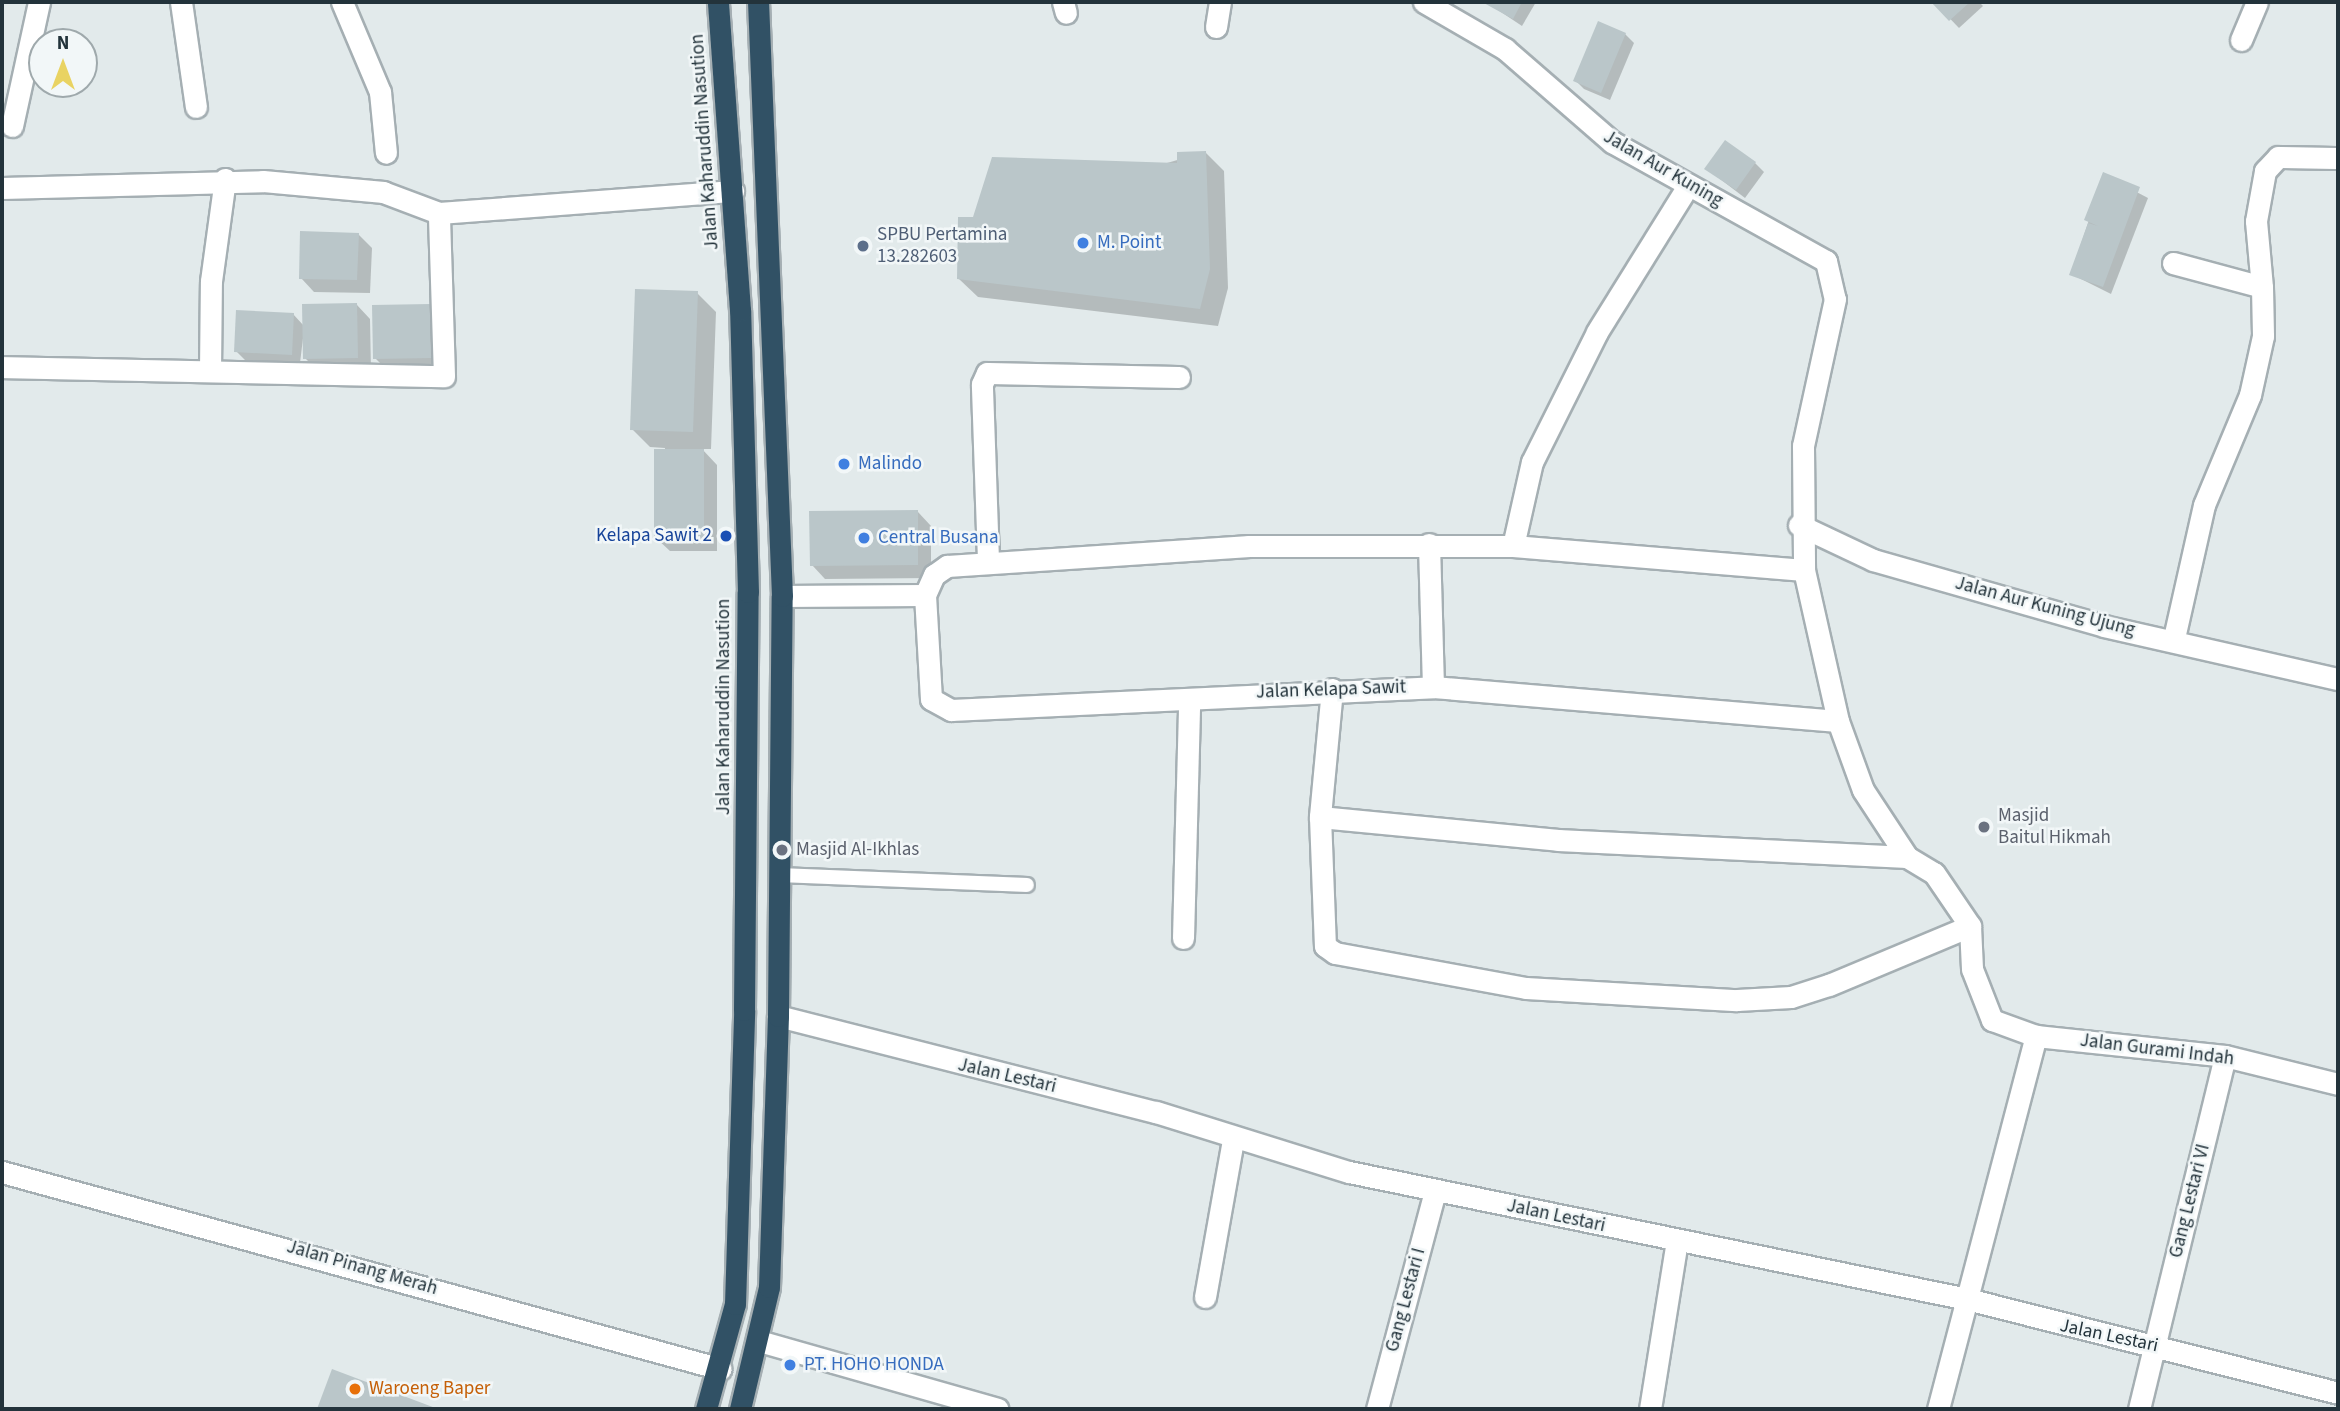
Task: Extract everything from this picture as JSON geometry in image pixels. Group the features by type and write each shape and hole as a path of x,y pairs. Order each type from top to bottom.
{"highway":[{"name":"Jalan Kaharuddin Nasution","path":"706,1409 721,1369 734,1304 744,1010 748,593 733,191 718,2"},
{"path":"740,1409 759,1341 769,1287 780,875 782,596 758,2"},
{"path":"742,391 773,391"}],"street":[{"path":"12,126 39,2"},
{"path":"181,2 196,107"},
{"path":"342,2 380,92 386,153"},
{"path":"1216,26 1220,2"},
{"name":"Jalan Aur Kuning","path":"1424,2 1505,49 1612,142 1826,261 1835,299 1803,446 1799,525"},
{"path":"2241,40 2257,2"},
{"path":"2174,638 2204,505 2250,395 2263,336 2256,221 2265,171 2278,157 2338,158"},
{"path":"2,188 225,179 383,192 439,213 733,191"},
{"path":"210,371 212,281 225,179"},
{"path":"1513,546 1532,462 1597,332 1688,186"},
{"path":"2,367 444,376 439,213"},
{"path":"2173,264 2262,287"},
{"path":"988,561 982,384 987,373 1179,377"},
{"path":"1799,525 1804,570 1838,721 1863,790 1907,858"},
{"name":"Jalan Aur Kuning Ujung","path":"1799,525 1873,560 2104,626 2174,638 2338,679"},
{"path":"1429,544 1433,687"},
{"path":"782,596 925,595 940,568 988,561 1429,544 1513,546 1804,570"},
{"name":"Jalan Kelapa Sawit","path":"925,595 931,699 940,707 1189,703 1332,689 1433,687 1838,721"},
{"path":"1320,817 1558,840 1907,858 1934,873 1970,926 1791,997 1621,997 1526,988 1328,950 1320,817 1332,689"},
{"path":"1183,937 1189,703"},
{"name":"Jalan Gurami Indah","path":"1970,926 1972,969 1984,1007 1998,1026 2036,1036 2225,1056 2338,1084"},
{"name":"Jalan Lestari","path":"778,1016 1156,1112 1233,1140 1435,1191 1967,1298 2154,1345 2336,1396"},
{"path":"1938,1409 2036,1036"},
{"name":"Gang Lestari VI","path":"2139,1409 2225,1056"},
{"path":"1205,1297 1233,1140"},
{"name":"Jalan Pinang Merah","path":"2,1172 721,1369"},
{"name":"Gang Lestari I","path":"1377,1409 1435,1191"},
{"path":"1650,1409 1677,1241"},
{"path":"759,1341 997,1409"}],"lane":[{"path":"780,875 1027,885"}],"building":[{"path":"1482,2 1522,2 1513,19"},
{"path":"1931,2 1970,2 1949,21"},
{"path":"1598,21 1626,33 1601,93 1573,81"},
{"path":"1725,140 1756,162 1736,190 1704,169"},
{"name":"M. Point","path":"1206,151 1210,269 1200,309 957,279 958,217 973,217 992,157 1177,163 1177,152"},
{"path":"2103,172 2140,187 2103,287 2069,275 2088,223 2098,226 2084,220"},
{"path":"300,231 359,233 357,280 299,279"},
{"path":"635,289 698,291 693,432 630,430"},
{"path":"357,303 358,358 303,359 302,304"},
{"path":"430,304 431,358 373,359 372,305"},
{"path":"236,310 294,313 292,355 234,352"},
{"path":"654,449 704,449 704,538 654,538"},
{"name":"Central Busana","path":"918,510 918,565 810,566 809,511"},
{"name":"Waroeng Baper","path":"332,1369 438,1409 317,1409"}],"place":[{"name":"M. Point","path":"1083,243"},
{"name":"SPBU Pertamina 13.282603","path":"863,246"},
{"name":"Malindo","path":"844,464"},
{"name":"Kelapa Sawit 2","path":"726,536"},
{"name":"Central Busana","path":"864,538"},
{"name":"Masjid Baitul Hikmah","path":"1984,827"},
{"name":"Masjid Al-Ikhlas","path":"782,850"},
{"name":"PT. HOHO HONDA","path":"790,1365"},
{"name":"Waroeng Baper","path":"355,1389"}]}
